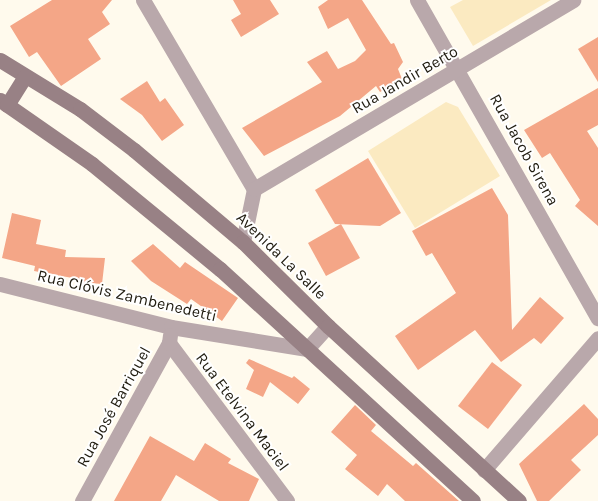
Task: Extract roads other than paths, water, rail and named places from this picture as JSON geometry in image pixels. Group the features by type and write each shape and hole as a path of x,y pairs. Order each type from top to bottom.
{"main road":[{"name":"Avenida La Salle","path":"0,60 80,109 134,150 243,242 328,326 519,501"},
{"path":"25,76 4,102 115,183 220,269 473,501"}],"street":[{"path":"143,0 254,189 243,242"},
{"name":"Rua Jacob Sirena","path":"417,0 459,69 598,318"},
{"name":"Rua Jandir Berto","path":"254,189 574,0"},
{"name":"Rua Clóvis Zambenedetti","path":"0,284 171,327 307,349"},
{"path":"307,349 328,326"},
{"name":"Rua José Barriquel","path":"82,501 169,343 171,327"},
{"path":"484,470 598,338"},
{"name":"Rua Etelvina Maciel","path":"169,343 287,501"}]}
